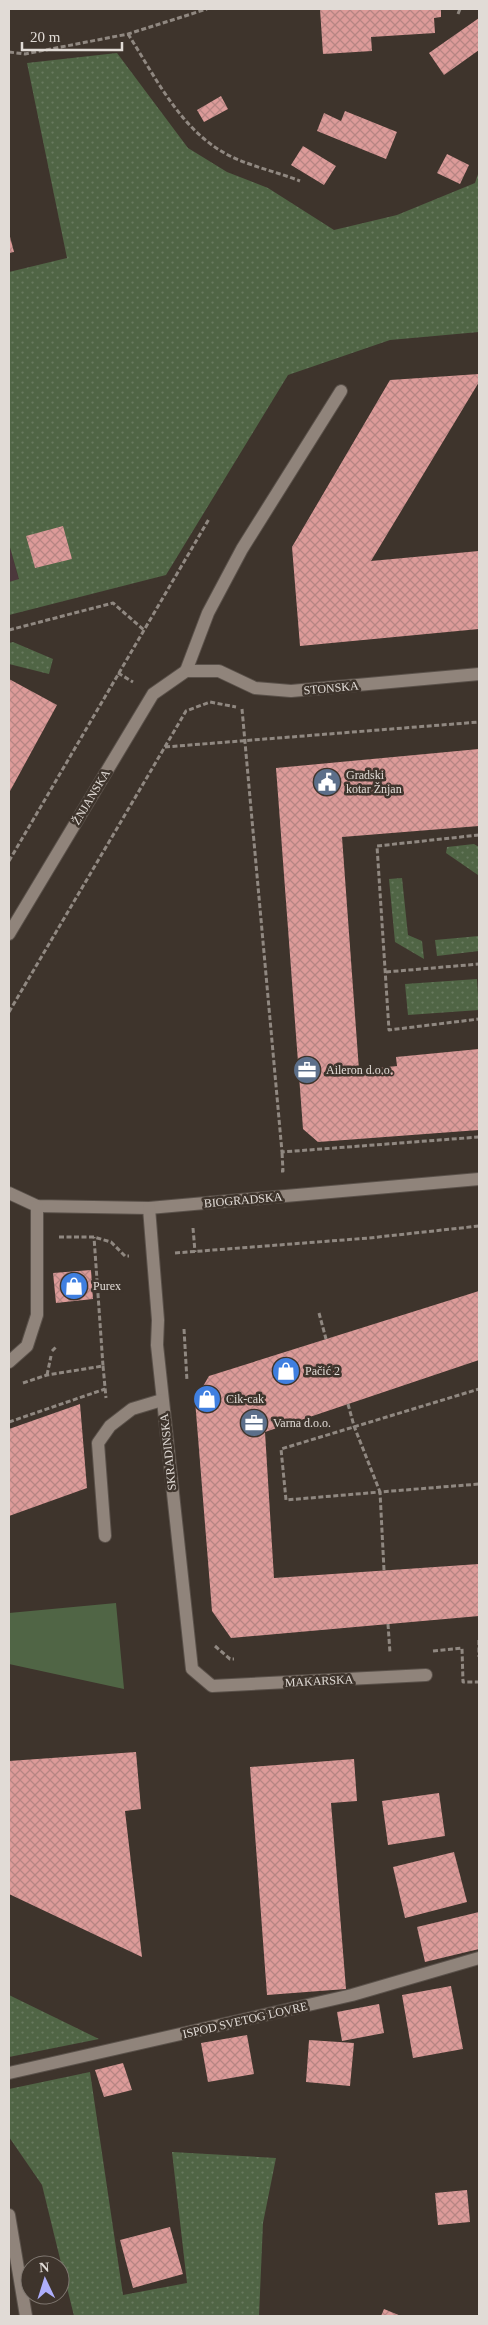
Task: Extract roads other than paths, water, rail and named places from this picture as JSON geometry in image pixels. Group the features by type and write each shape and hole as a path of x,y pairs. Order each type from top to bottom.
{"street":[{"path":"186,671 208,613 242,549 341,391"},
{"name":"STONSKA","path":"186,671 219,671 255,688 291,692 479,674"},
{"name":"ŽNJANSKA","path":"9,934 153,694 186,671"},
{"name":"BIOGRADSKA","path":"9,1193 37,1206 149,1208 479,1179"},
{"path":"9,1362 28,1346 38,1315 37,1206"},
{"name":"SKRADINSKA","path":"149,1208 162,1400 189,1648 192,1669 212,1686"},
{"path":"106,1536 98,1443 110,1426 132,1409 162,1400"},
{"name":"MAKARSKA","path":"212,1686 426,1676"},
{"name":"ISPOD SVETOG LOVRE","path":"9,2074 352,1995 479,1958"},
{"path":"9,2215 26,2316"}],"place":[{"name":"Gradski kotar Žnjan","path":"327,782"},
{"name":"Aileron d.o.o.","path":"307,1070"},
{"name":"Purex","path":"74,1286"},
{"name":"Pačić 2","path":"286,1371"},
{"name":"Cik-cak","path":"207,1399"},
{"name":"Varna d.o.o.","path":"254,1423"}]}
